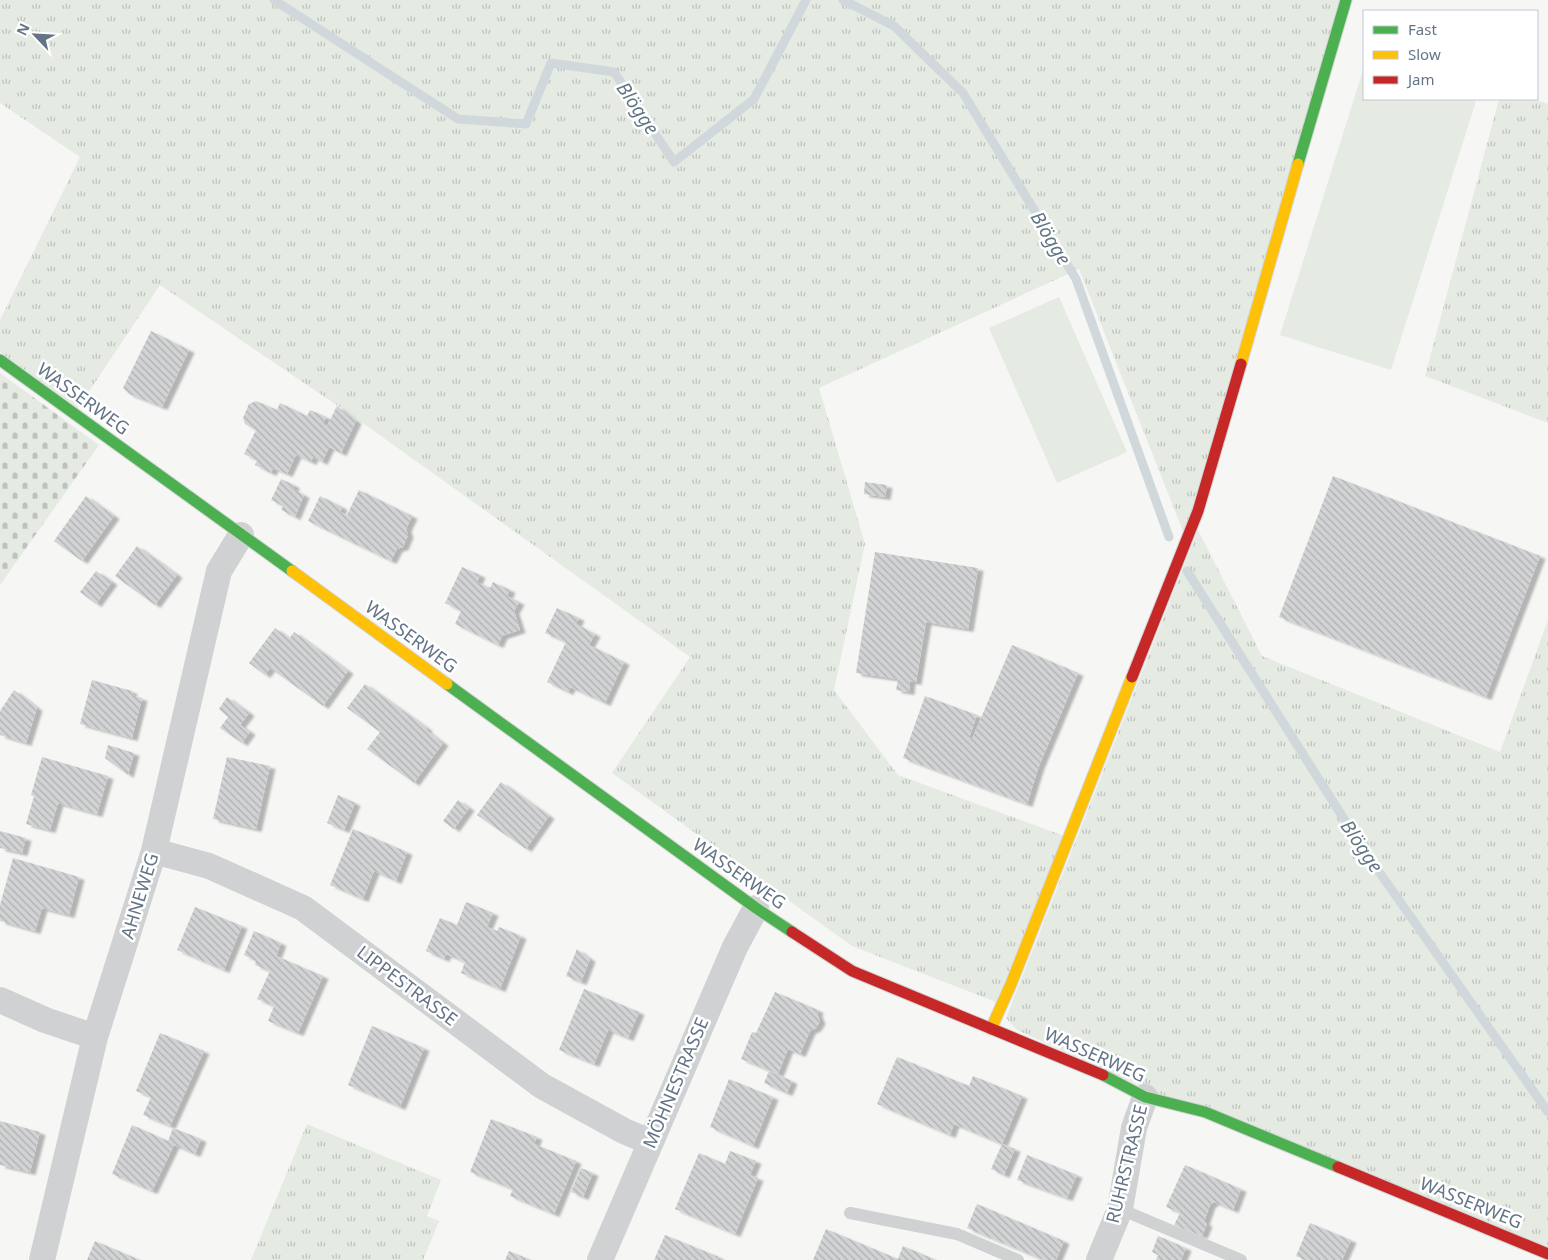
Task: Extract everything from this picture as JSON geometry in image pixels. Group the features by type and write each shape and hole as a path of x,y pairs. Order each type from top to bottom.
{"street":[{"path":"991,1029 1011,984 1198,511 1346,0"},
{"name":"WASSERWEG","path":"0,360 756,908 852,970 1110,1078 1145,1097 1205,1112 1548,1254"},
{"name":"AHNEWEG","path":"42,1260 95,1037 154,852 219,571 241,535"},
{"name":"LIPPESTRASSE","path":"154,852 209,866 303,908 542,1086 624,1131 650,1142"},
{"name":"MÖHNESTRASSE","path":"600,1260 735,947 756,908"},
{"path":"0,1000 45,1020 95,1037"},
{"name":"RUHRSTRASSE","path":"1099,1260 1120,1209 1134,1128 1145,1097"}],"lane":[{"path":"1120,1209 1241,1260"},
{"path":"850,1213 957,1234 1018,1260"}],"green space":[{"path":"0,0 1340,0 1185,536 1079,269 819,388 865,544 834,690 898,775 1064,836 996,1002 852,946 612,773 690,657 360,421 160,285 78,408 0,352 0,320 80,157 0,103"},
{"path":"1363,70 1363,100 1476,101 1391,370 1280,335"},
{"path":"1499,100 1536,100 1548,104 1548,423 1425,376"},
{"path":"1059,297 1127,452 1057,483 989,328"},
{"path":"0,373 99,445 0,585"},
{"path":"1198,530 1262,656 1500,752 1548,620 1548,1248 1149,1090 1017,1030 1006,1018"},
{"path":"307,1124 441,1180 427,1216 439,1221 423,1260 251,1260"}],"building":[{"path":"151,331 189,350 162,407 129,394 123,388"},
{"path":"256,401 277,410 280,403 307,416 310,410 326,417 323,424 327,426 337,406 356,421 341,453 329,447 322,462 313,457 311,462 296,455 287,474 273,468 271,473 255,465 257,460 244,454 256,430 245,424 243,418 249,404"},
{"path":"1333,476 1540,556 1486,697 1279,617"},
{"path":"281,479 294,485 293,489 304,495 295,517 281,510 283,506 271,500"},
{"path":"865,482 887,485 885,497 864,494"},
{"path":"359,490 412,516 406,529 408,535 403,547 397,549 391,561 308,521 320,496 342,507 340,512 347,515"},
{"path":"86,496 114,516 82,561 54,541"},
{"path":"137,546 177,575 155,605 115,576"},
{"path":"875,552 978,568 968,629 926,622 916,682 910,681 909,692 896,690 898,679 856,673"},
{"path":"462,567 480,575 477,582 490,588 493,582 510,590 507,596 519,602 514,611 520,630 502,636 498,645 455,624 461,611 445,603"},
{"path":"96,571 112,582 96,604 80,592"},
{"path":"557,608 579,618 576,624 595,634 589,645 624,662 605,703 570,687 568,692 547,682 566,642 545,633"},
{"path":"275,628 289,639 294,632 348,671 323,706 270,668 265,675 249,663"},
{"path":"1012,645 1078,673 1039,766 1027,804 903,758 925,696 977,715 969,738 972,739"},
{"path":"92,680 132,691 131,695 142,698 132,738 80,724"},
{"path":"365,684 427,728 426,730 443,743 414,783 367,749 380,732 347,708"},
{"path":"14,690 37,708 26,743 0,735 0,711"},
{"path":"227,697 249,713 240,725 250,732 242,743 220,728 228,717 219,709"},
{"path":"108,745 134,753 128,775 105,758"},
{"path":"42,757 108,776 97,814 58,803 50,830 26,824 34,796 31,795"},
{"path":"227,757 270,766 256,829 213,819"},
{"path":"501,782 549,816 526,849 477,815"},
{"path":"338,795 355,803 344,830 327,823"},
{"path":"458,800 469,808 454,829 443,821"},
{"path":"353,829 407,852 396,881 374,871 363,899 330,885"},
{"path":"0,831 26,838 22,853 0,848"},
{"path":"13,858 79,877 69,915 42,908 35,931 0,921 0,905"},
{"path":"466,902 493,913 487,927 497,931 499,927 521,936 500,989 461,973 465,962 446,954 444,959 426,951 440,918 457,925"},
{"path":"195,907 242,926 224,970 177,950"},
{"path":"254,931 281,943 276,956 323,976 298,1033 268,1021 274,1006 257,999 270,971 255,965 256,961 244,955"},
{"path":"577,949 590,959 581,982 566,976"},
{"path":"584,989 639,1012 628,1038 608,1030 594,1064 559,1050"},
{"path":"775,992 818,1010 817,1014 820,1021 816,1028 810,1031 800,1054 788,1049 778,1074 741,1059 752,1032 756,1033"},
{"path":"372,1026 424,1048 400,1107 348,1085"},
{"path":"160,1033 204,1051 170,1126 143,1115 151,1097 136,1091"},
{"path":"897,1057 969,1086 973,1076 1022,1096 1002,1144 954,1124 950,1135 877,1104"},
{"path":"769,1071 792,1081 787,1093 764,1083"},
{"path":"729,1079 773,1097 753,1146 710,1127"},
{"path":"491,1119 537,1137 534,1144 576,1161 554,1214 510,1196 513,1189 470,1172"},
{"path":"0,1121 40,1132 30,1172 0,1165"},
{"path":"132,1125 168,1141 173,1128 201,1139 195,1154 174,1145 152,1191 112,1174"},
{"path":"1002,1144 1015,1149 1004,1175 991,1169"},
{"path":"730,1151 756,1161 750,1175 758,1178 735,1234 675,1209 699,1153 725,1164"},
{"path":"1027,1155 1077,1175 1067,1198 1017,1180"},
{"path":"1185,1165 1241,1189 1233,1210 1214,1202 1210,1205 1204,1222 1207,1224 1202,1236 1174,1225 1180,1213 1166,1207"},
{"path":"581,1168 593,1173 583,1197 571,1192"},
{"path":"977,1204 1064,1241 1056,1260 1044,1260 967,1228"},
{"path":"1310,1223 1351,1240 1342,1260 1305,1260 1296,1256"},
{"path":"826,1229 898,1259 903,1246 936,1260 813,1260"},
{"path":"665,1235 719,1257 717,1260 654,1260"},
{"path":"1158,1236 1186,1248 1181,1260 1156,1260 1158,1255 1152,1252"},
{"path":"95,1241 140,1260 87,1260"},
{"path":"509,1251 531,1260 505,1260"}],"waterway":[{"name":"Blögge","path":"274,0 458,119 526,124 551,63 614,72 674,162 754,99 806,0"},
{"name":"Blögge","path":"843,0 894,26 963,93 1076,279 1169,537"},
{"name":"Blögge","path":"1187,571 1363,849 1548,1112"}],"traffic: fast":[{"path":"1298,164 1346,0"},
{"path":"0,360 292,571"},
{"path":"447,684 756,908 792,932"},
{"path":"1103,1075 1145,1097 1205,1112 1338,1167"}],"traffic: slow":[{"path":"1241,364 1298,164"},
{"path":"292,571 447,684"},
{"path":"991,1029 1011,984 1132,677"}],"traffic: jam":[{"path":"1132,677 1198,511 1241,364"},
{"path":"792,932 852,971 1103,1075"},
{"path":"1338,1167 1548,1254"}]}
